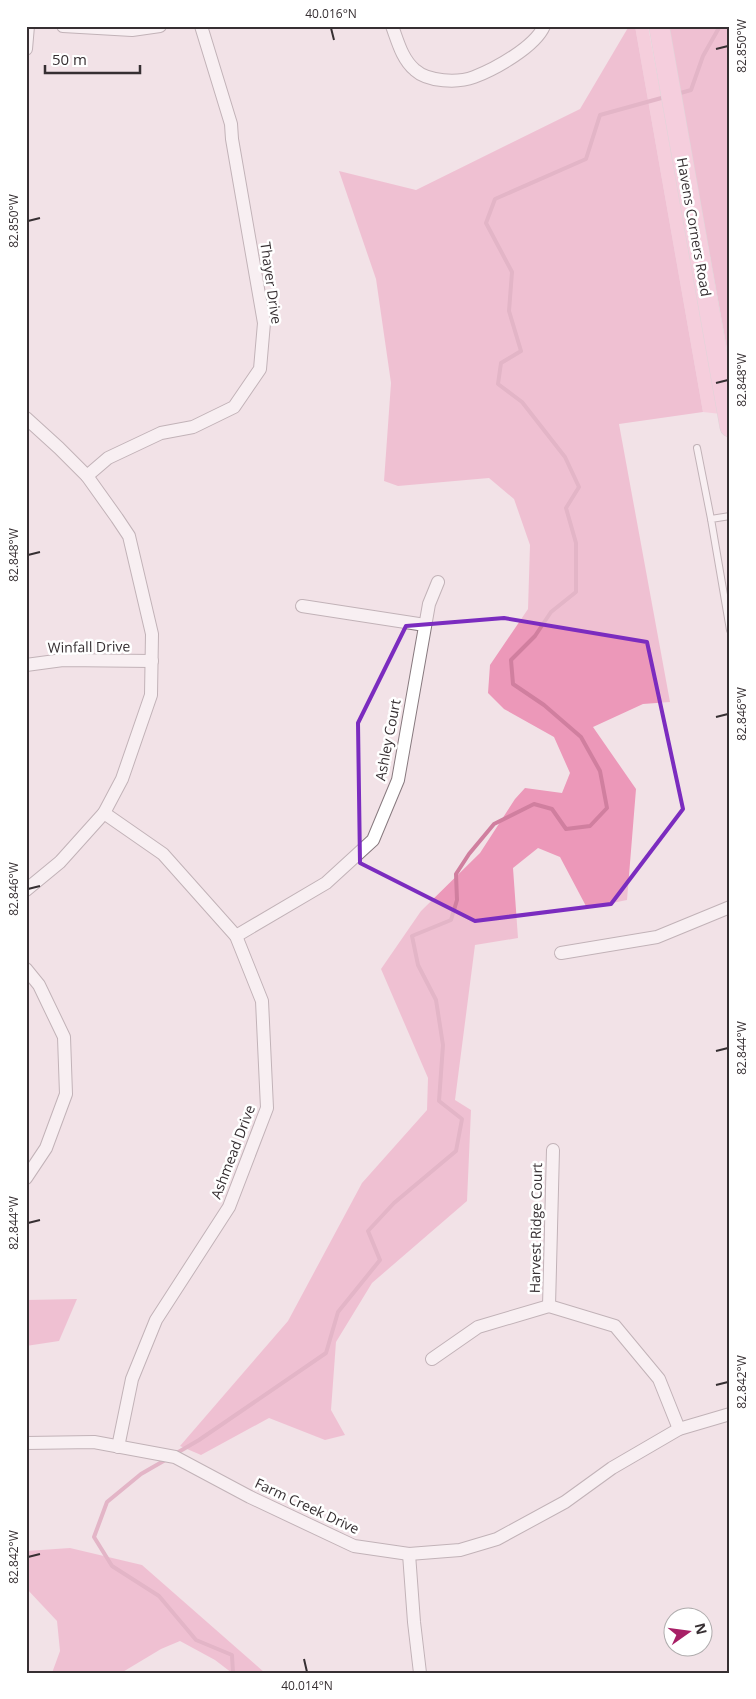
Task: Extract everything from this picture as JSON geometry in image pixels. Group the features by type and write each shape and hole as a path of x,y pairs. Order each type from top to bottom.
{"main road":[{"name":"Havens Corners Road","path":"659,26 730,427"}],"street":[{"path":"26,49 28,26"},
{"path":"63,26 132,30 160,26"},
{"name":"Thayer Drive","path":"86,476 108,458 152,437 161,433 193,427 234,407 260,369 264,323 231,124 201,26"},
{"path":"392,26 402,52 415,71 430,78 446,81 473,77 518,54 540,35 544,26"},
{"path":"26,418 86,476 129,536 152,634 151,695 122,779 104,813 60,862 26,890"},
{"name":"Ashley Court","path":"236,936 326,884 373,840 398,780 429,604 438,582"},
{"path":"302,606 425,625"},
{"name":"Winfall Drive","path":"26,665 63,660 152,661"},
{"name":"Ashmead Drive","path":"104,813 162,854 236,936 262,1001 267,1108 229,1207 156,1320 132,1379 118,1447"},
{"path":"561,953 657,937 730,907"},
{"path":"26,969 39,985 64,1037 66,1094 46,1148 26,1178"},
{"name":"Harvest Ridge Court","path":"549,1306 553,1150"},
{"path":"432,1359 478,1327 549,1306 615,1326 659,1379 679,1428"},
{"name":"Farm Creek Drive","path":"26,1444 94,1442 175,1457 250,1497 354,1546 409,1554 460,1550 497,1539 565,1502 612,1468 679,1428 730,1414"},
{"path":"409,1554 420,1673"}],"lane":[{"path":"697,448 730,630"},
{"path":"711,519 730,516"}],"highlighted area":[{"path":"504,618 647,642 683,809 611,904 475,921 360,863 358,723 406,626"}],"shaded area":[{"path":"629,26 635,26 703,412 619,424 670,702 643,704 593,727 636,789 627,900 587,908 560,857 538,848 513,868 518,938 475,945 455,1100 471,1110 467,1201 372,1283 336,1342 331,1410 345,1435 325,1440 269,1418 201,1455 180,1446 288,1321 362,1183 427,1110 428,1078 381,969 421,911 480,853 515,799 525,788 562,793 570,773 554,737 504,709 488,693 490,665 528,609 530,545 514,499 489,478 398,486 384,481 391,383 376,279 339,171 416,190 580,109"},
{"path":"635,26 648,26 721,414 703,412"},
{"path":"668,26 730,26 730,366"},
{"path":"77,1299 59,1341 26,1346 26,1300"},
{"path":"70,1548 142,1565 265,1673 232,1673 215,1660 180,1641 161,1649 121,1673 52,1673 60,1651 57,1621 26,1588 26,1551"}],"waterway":[{"path":"677,94 691,90 703,56 720,26"},
{"path":"175,1454 199,1440 326,1353 338,1312 380,1260 368,1231 394,1203 456,1151 462,1119 439,1101 443,1045 436,1000 418,965 412,936 451,920 457,900 456,874 469,854 494,824 534,804 552,809 566,829 590,826 607,808 600,771 581,737 544,705 513,684 511,660 535,636 551,612 576,592 576,543 566,508 579,487 565,457 522,402 498,384 501,363 521,351 509,311 512,272 486,223 495,199 586,159 600,115 665,97"},
{"path":"167,1459 141,1474 107,1502 94,1537 112,1566 159,1596 196,1640 232,1655 233,1673"}]}
